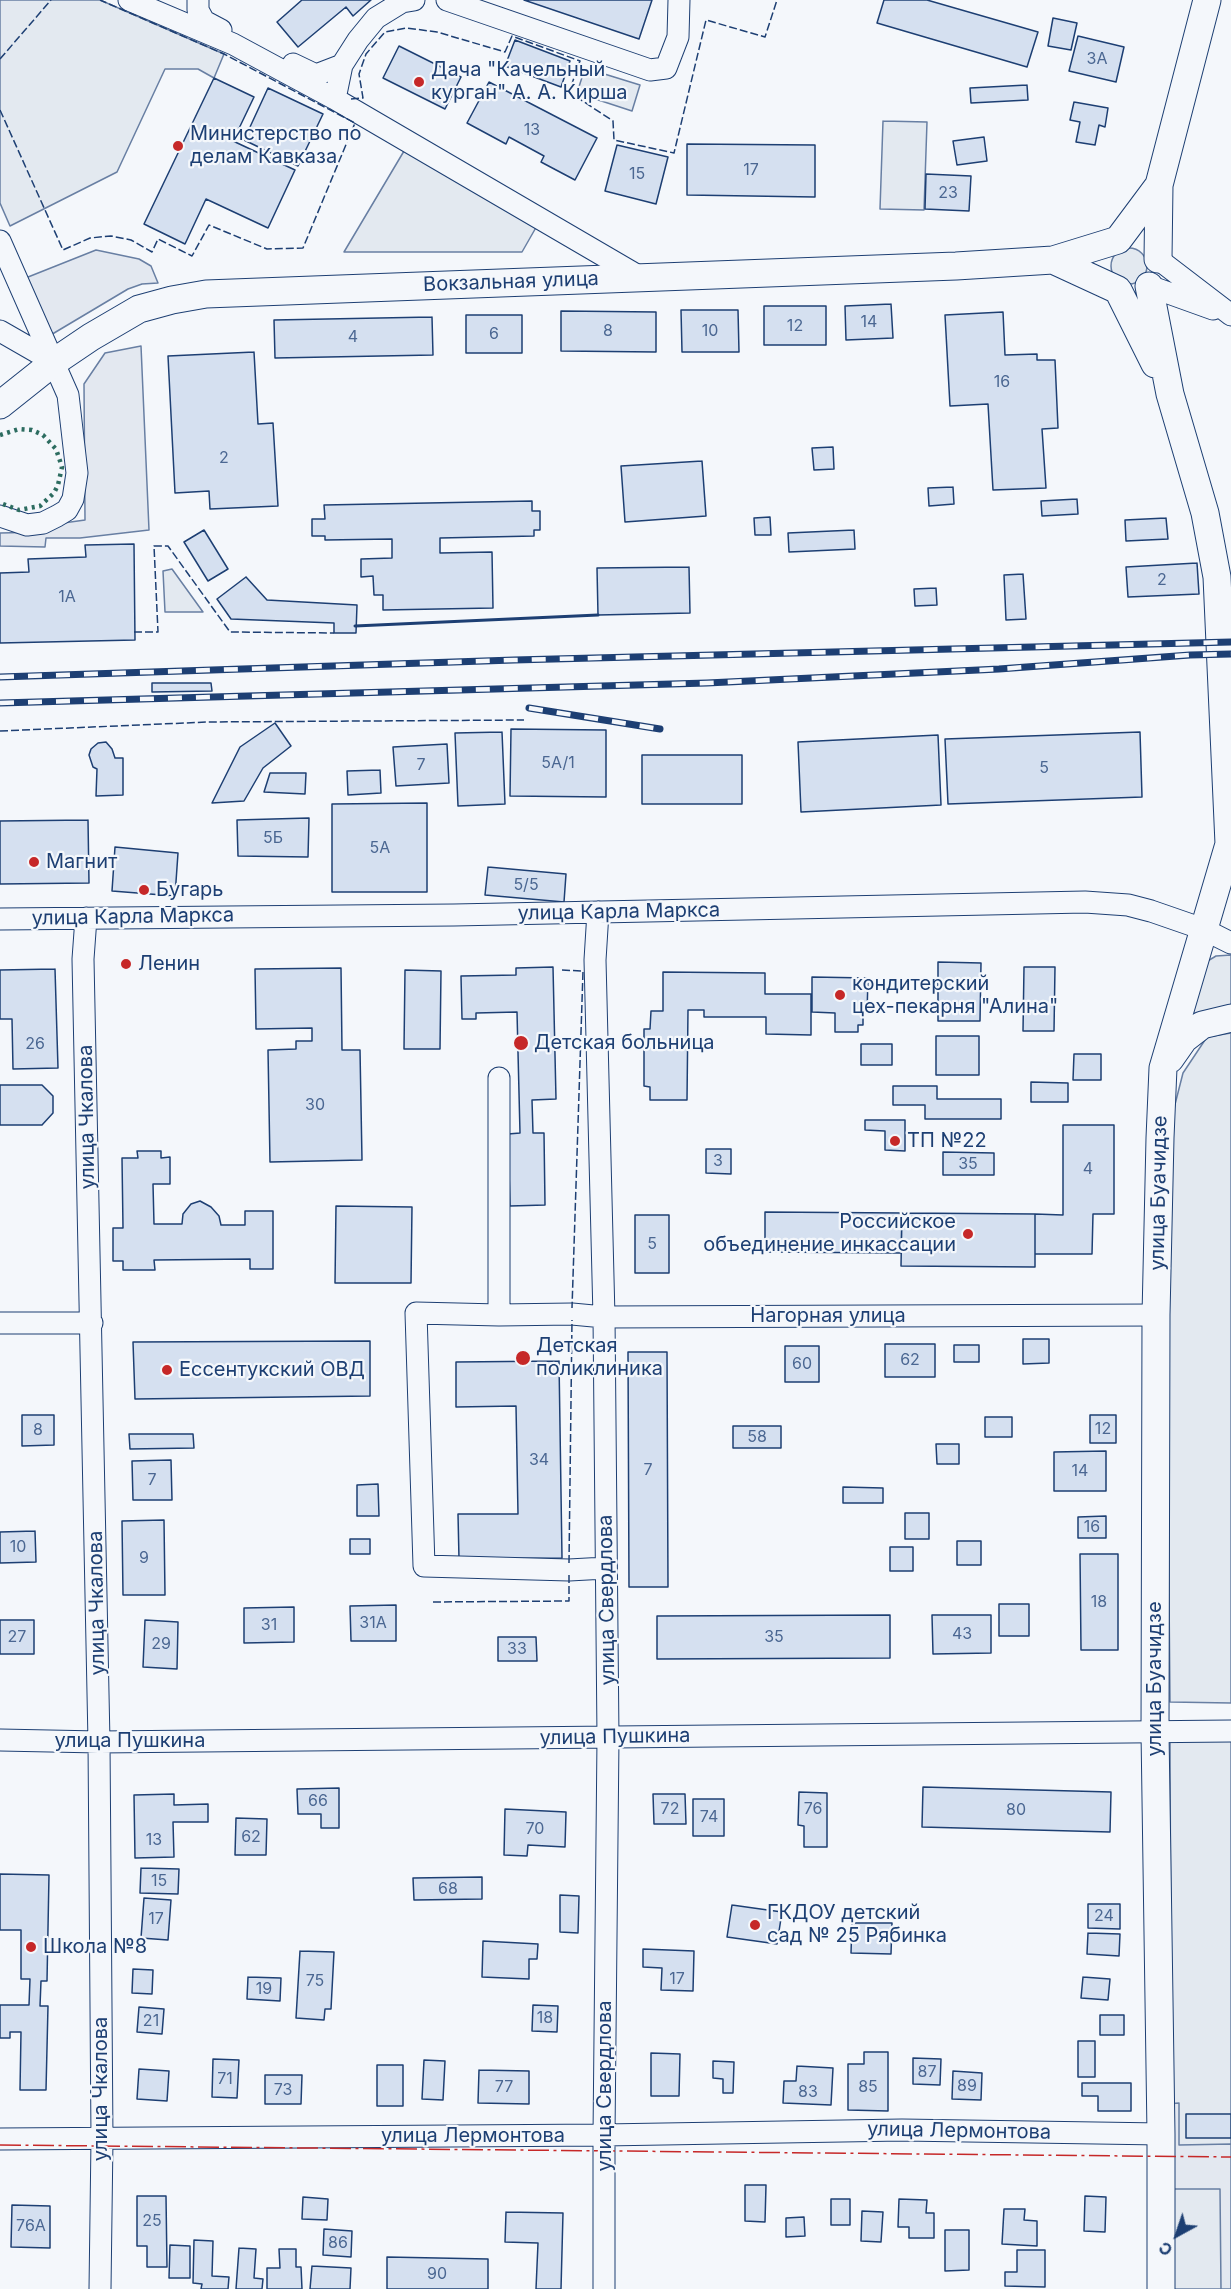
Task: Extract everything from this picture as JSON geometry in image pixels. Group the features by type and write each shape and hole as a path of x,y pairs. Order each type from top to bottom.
{"main road":[{"path":"1053,260 1118,290 1134,292 1149,286 1157,273 1159,185 1207,0"},
{"path":"1159,185 1118,240 1111,245 1103,260 1106,278 1118,290 1170,394"},
{"path":"1053,260 1126,237 1142,239 1155,251 1158,259"},
{"name":"Вокзальная улица","path":"0,405 54,362 139,309 207,294 956,266 1053,260"},
{"path":"1149,286 1170,394"},
{"name":"улица Буачидзе","path":"1161,2289 1155,1732 1156,1315 1163,1068 1203,929 1230,847 1217,577 1205,513 1170,394"},
{"path":"1163,1068 1184,1039 1202,1025 1231,1018"}],"street":[{"path":"129,0 233,44 335,99 640,277"},
{"path":"198,0 198,10 204,21 316,75 342,65"},
{"path":"335,99 342,65 358,40 376,18 402,2 414,0"},
{"path":"447,0 650,70 666,68 678,37 679,0"},
{"path":"0,241 68,395 77,473 73,499 67,510 43,522 27,525 0,516"},
{"path":"1158,259 1231,315"},
{"path":"1149,286 1231,315"},
{"path":"0,331 54,362"},
{"name":"улица Карла Маркса","path":"0,919 598,912 1085,902 1128,905 1151,911 1203,929 1231,943"},
{"name":"улица Свердлова","path":"598,912 596,972 604,1317 608,1737 604,2289"},
{"name":"улица Чкалова","path":"86,918 83,959 99,1742 102,2139 100,2289"},
{"path":"499,1078 499,1315"},
{"name":"Нагорная улица","path":"606,1568 569,1570 424,1566 416,1313 572,1314 604,1317 1156,1315"},
{"path":"0,1323 92,1323"},
{"name":"улица Пушкина","path":"0,1740 99,1742 1231,1731"},
{"name":"улица Лермонтова","path":"0,2139 604,2135 902,2130 1161,2134"}],"shaded area":[{"path":"0,0 100,0 224,54 214,78 198,69 165,69 117,172 10,226 0,203"},
{"path":"585,68 640,85 632,111 577,93"},
{"path":"883,121 927,122 924,210 880,209"},
{"path":"407,146 538,224 522,252 344,252"},
{"path":"1129,248 1142,253 1147,266 1142,279 1129,284 1116,279 1111,266 1116,253"},
{"path":"96,250 139,259 151,266 158,283 142,284 128,289 44,339 18,281"},
{"path":"141,346 149,530 80,538 46,538 45,547 0,546 0,533 43,532 49,525 85,520 84,384 105,353"},
{"path":"172,569 203,612 165,612 163,571"},
{"path":"1231,955 1231,1007 1192,1019 1189,1011 1206,962 1216,956"},
{"path":"1231,1033 1231,1703 1170,1702 1166,1269 1169,1128 1183,1073 1207,1037"},
{"path":"1170,1738 1231,1740 1231,2289 1172,2289"},
{"path":"1179,2103 1179,2145 1231,2144 1231,2289 1221,2289 1220,2189 1168,2189 1167,2104"}],"building":[{"path":"302,0 371,0 353,16 346,7 298,47 277,22"},
{"path":"524,0 652,0 639,39"},
{"path":"884,0 927,0 1038,32 1027,67 877,23"},
{"path":"1053,18 1077,23 1071,50 1048,46"},
{"path":"1078,36 1124,47 1116,82 1069,71"},
{"path":"515,40 570,61 561,87 505,66"},
{"path":"399,46 461,77 445,109 383,78"},
{"path":"214,78 254,97 233,141 295,170 268,228 206,199 185,244 144,224"},
{"path":"489,82 597,138 575,180 541,162 544,156 509,137 506,144 467,123"},
{"path":"1027,85 1028,100 971,103 970,88"},
{"path":"268,88 323,114 298,166 244,140"},
{"path":"1074,102 1108,108 1105,127 1099,125 1095,145 1076,142 1080,122 1070,120"},
{"path":"984,137 987,161 957,165 953,141"},
{"path":"687,144 815,145 815,197 687,195"},
{"path":"617,145 668,157 656,204 605,191"},
{"path":"926,174 971,176 969,211 925,209"},
{"path":"891,304 893,338 846,340 845,306"},
{"path":"764,306 826,306 826,345 764,345"},
{"path":"681,310 738,310 739,352 682,352"},
{"path":"561,311 656,312 656,352 561,351"},
{"path":"1003,312 1005,355 1037,354 1037,360 1055,360 1058,428 1042,429 1046,488 993,490 988,404 950,406 945,315"},
{"path":"466,315 522,315 522,353 466,353"},
{"path":"432,317 433,355 275,358 274,320"},
{"path":"254,352 258,424 273,423 278,506 210,509 209,491 175,493 168,356"},
{"path":"833,447 834,469 814,470 812,448"},
{"path":"702,461 706,516 625,522 621,466"},
{"path":"953,487 954,504 929,506 928,488"},
{"path":"1077,499 1078,514 1042,516 1041,501"},
{"path":"532,501 532,511 540,511 540,530 534,530 534,536 440,538 440,553 492,552 493,608 383,610 383,595 374,595 373,576 361,577 361,559 392,558 392,539 325,540 325,536 312,536 312,519 325,519 324,505"},
{"path":"770,517 771,535 755,535 754,518"},
{"path":"1166,518 1168,539 1126,541 1125,520"},
{"path":"204,530 228,569 208,581 184,542"},
{"path":"854,530 855,549 789,552 788,533"},
{"path":"134,544 135,640 0,643 0,573 29,572 28,559 86,557 85,545"},
{"path":"1197,563 1199,594 1128,597 1126,567"},
{"path":"689,567 690,613 598,615 597,568"},
{"path":"1023,574 1026,619 1006,620 1004,575"},
{"path":"246,577 267,600 357,605 356,633 334,633 334,623 231,619 217,599"},
{"path":"936,588 937,605 915,606 914,589"},
{"path":"152,683 211,683 212,691 152,692"},
{"path":"275,723 291,746 263,768 244,801 212,803 240,747"},
{"path":"511,729 606,730 606,797 510,796"},
{"path":"502,732 505,804 458,806 455,733"},
{"path":"1140,732 1142,797 948,804 945,739"},
{"path":"938,735 941,805 801,812 798,742"},
{"path":"106,742 115,758 123,758 123,795 96,796 97,769 93,767 89,755 91,749 98,743"},
{"path":"447,744 449,783 396,786 393,747"},
{"path":"642,755 742,755 742,804 642,804"},
{"path":"380,770 381,793 348,795 347,771"},
{"path":"270,773 306,773 305,794 264,792"},
{"path":"427,803 427,892 332,892 332,804"},
{"path":"309,818 308,857 238,856 237,820"},
{"path":"88,820 89,883 0,884 0,821"},
{"path":"115,847 178,853 175,896 112,891"},
{"path":"488,867 566,874 564,902 485,895"},
{"path":"938,962 981,963 980,1021 938,1021"},
{"path":"553,967 556,1099 532,1100 533,1133 544,1133 545,1205 510,1206 508,1134 520,1133 517,1012 476,1013 476,1019 462,1019 461,976 516,975 516,968"},
{"path":"1024,967 1055,967 1054,1031 1023,1031"},
{"path":"341,968 342,1050 360,1050 362,1160 270,1162 268,1050 296,1049 296,1041 312,1041 312,1028 256,1029 255,969"},
{"path":"55,969 58,1068 13,1069 12,1019 0,1019 0,970"},
{"path":"405,970 441,971 440,1049 404,1049"},
{"path":"663,972 765,973 765,994 811,994 811,1035 766,1034 766,1017 704,1017 704,1010 688,1010 687,1100 650,1100 650,1087 644,1086 644,1029 650,1029 651,1011 663,1011"},
{"name":"кондитерский цех-пекарня \"Алина\"","path":"812,977 868,978 867,1013 863,1013 863,1025 858,1025 858,1032 835,1032 835,1013 812,1012"},
{"path":"936,1036 979,1036 979,1075 936,1075"},
{"path":"861,1044 892,1044 892,1065 861,1065"},
{"path":"1074,1054 1101,1054 1101,1080 1073,1080"},
{"path":"1031,1082 1068,1083 1068,1102 1031,1102"},
{"path":"0,1085 42,1085 53,1096 53,1113 42,1125 0,1125"},
{"path":"893,1086 937,1086 937,1099 1001,1099 1001,1119 925,1119 925,1105 893,1105"},
{"name":"ТП №22","path":"865,1120 905,1120 905,1151 885,1150 885,1131 865,1130"},
{"path":"1063,1125 1114,1125 1114,1214 1093,1214 1092,1254 1035,1254 1035,1214 1063,1215"},
{"path":"706,1149 731,1149 731,1174 706,1173"},
{"path":"137,1151 161,1151 161,1158 170,1157 170,1184 153,1184 154,1224 182,1224 183,1214 191,1204 200,1201 211,1207 219,1216 221,1225 245,1225 245,1211 273,1211 273,1269 250,1269 250,1259 154,1260 155,1270 123,1270 123,1261 113,1261 113,1228 123,1228 122,1158 138,1158"},
{"path":"943,1152 994,1153 994,1175 943,1175"},
{"path":"336,1206 412,1207 411,1283 335,1283"},
{"path":"765,1212 902,1213 901,1253 765,1252"},
{"name":"Российское объединение инкассации","path":"902,1213 1035,1214 1035,1267 901,1266"},
{"path":"635,1215 669,1215 669,1273 635,1273"},
{"path":"1023,1339 1049,1339 1049,1363 1023,1364"},
{"path":"370,1341 370,1396 135,1399 133,1342"},
{"path":"885,1344 935,1344 935,1377 885,1377"},
{"path":"954,1345 979,1345 979,1362 954,1362"},
{"path":"785,1346 819,1346 819,1382 785,1382"},
{"path":"628,1352 667,1352 668,1587 629,1587"},
{"path":"559,1361 562,1558 459,1559 458,1514 518,1514 516,1406 456,1407 456,1362"},
{"path":"22,1415 54,1415 54,1445 22,1446"},
{"path":"1090,1415 1116,1415 1116,1443 1090,1443"},
{"path":"985,1417 1012,1417 1012,1437 985,1437"},
{"path":"733,1426 781,1426 781,1448 733,1448"},
{"path":"129,1434 193,1434 194,1448 130,1449"},
{"path":"936,1444 959,1444 959,1464 937,1464"},
{"path":"1106,1451 1106,1491 1054,1491 1054,1452"},
{"path":"171,1460 172,1500 133,1500 132,1461"},
{"path":"378,1484 379,1516 357,1516 357,1485"},
{"path":"843,1487 883,1488 883,1503 843,1503"},
{"path":"905,1513 929,1513 929,1539 905,1539"},
{"path":"1106,1516 1106,1538 1078,1538 1078,1517"},
{"path":"164,1520 165,1595 123,1595 122,1521"},
{"path":"35,1531 36,1562 0,1563 0,1532"},
{"path":"350,1539 370,1539 370,1554 350,1554"},
{"path":"957,1541 981,1541 981,1565 957,1565"},
{"path":"890,1547 913,1547 913,1571 890,1571"},
{"path":"1080,1554 1118,1554 1118,1650 1081,1650"},
{"path":"999,1604 1029,1604 1029,1636 999,1636"},
{"path":"396,1605 396,1641 351,1641 350,1606"},
{"path":"294,1607 294,1642 244,1643 244,1608"},
{"path":"890,1615 890,1658 657,1659 657,1616"},
{"path":"932,1615 991,1615 991,1653 933,1654"},
{"path":"0,1620 34,1620 34,1654 0,1654"},
{"path":"145,1620 178,1622 177,1669 143,1667"},
{"path":"498,1637 536,1637 537,1661 498,1661"},
{"path":"923,1787 1111,1792 1110,1832 922,1827"},
{"path":"339,1788 339,1828 321,1828 321,1814 298,1814 297,1789"},
{"path":"799,1792 827,1793 827,1847 804,1847 804,1826 798,1825"},
{"path":"174,1794 174,1805 208,1804 208,1822 173,1822 174,1857 135,1858 134,1795"},
{"path":"653,1794 685,1794 686,1824 654,1824"},
{"path":"693,1799 724,1799 724,1836 693,1836"},
{"path":"505,1809 566,1812 565,1847 528,1845 527,1856 504,1855"},
{"path":"236,1818 267,1819 266,1855 235,1855"},
{"path":"141,1868 179,1869 178,1894 140,1893"},
{"path":"0,1874 49,1875 47,1981 41,1981 40,2006 48,2006 46,2090 20,2090 21,2032 10,2032 10,2038 0,2038 0,2005 29,2005 30,1979 21,1979 21,1930 0,1930"},
{"path":"482,1877 482,1899 414,1900 413,1878"},
{"path":"560,1895 579,1896 578,1933 560,1932"},
{"path":"144,1898 171,1900 168,1940 141,1938"},
{"path":"1088,1904 1120,1904 1120,1929 1088,1928"},
{"name":"ГКДОУ детский сад № 25 Рябинка","path":"732,1905 782,1912 777,1944 727,1937"},
{"path":"852,1923 892,1923 891,1954 851,1953"},
{"path":"1088,1933 1120,1934 1119,1956 1087,1954"},
{"path":"483,1941 538,1944 537,1959 529,1959 529,1979 482,1977"},
{"path":"643,1949 694,1951 693,1991 661,1990 662,1968 643,1967"},
{"path":"300,1951 334,1952 331,2009 325,2009 324,2020 296,2018"},
{"path":"133,1969 153,1970 152,1994 132,1993"},
{"path":"248,1977 281,1978 280,2001 247,1999"},
{"path":"1083,1977 1110,1979 1108,2000 1081,1998"},
{"path":"533,2005 558,2006 557,2032 532,2031"},
{"path":"139,2007 164,2009 162,2034 137,2032"},
{"path":"1100,2015 1124,2015 1124,2035 1100,2035"},
{"path":"1078,2041 1095,2041 1095,2077 1078,2077"},
{"path":"864,2052 888,2052 888,2111 848,2110 848,2064 864,2064"},
{"path":"651,2053 680,2054 679,2096 651,2096"},
{"path":"913,2058 941,2059 940,2085 913,2084"},
{"path":"213,2059 239,2060 237,2098 212,2097"},
{"path":"424,2060 445,2061 443,2100 422,2099"},
{"path":"713,2061 734,2062 733,2093 723,2093 723,2079 713,2078"},
{"path":"377,2065 403,2065 403,2106 377,2106"},
{"path":"797,2066 833,2068 831,2105 783,2103 784,2081 796,2081"},
{"path":"139,2069 169,2071 167,2101 137,2099"},
{"path":"479,2070 529,2071 529,2104 478,2103"},
{"path":"953,2071 982,2073 981,2100 952,2099"},
{"path":"265,2075 302,2075 301,2104 265,2104"},
{"path":"1082,2083 1131,2083 1131,2111 1098,2111 1098,2096 1082,2096"},
{"path":"1186,2114 1231,2114 1231,2138 1186,2138"},
{"path":"745,2185 766,2185 765,2222 745,2221"},
{"path":"137,2196 166,2196 167,2267 147,2267 147,2246 137,2246"},
{"path":"1085,2196 1106,2197 1105,2232 1084,2231"},
{"path":"303,2197 328,2199 327,2220 302,2219"},
{"path":"831,2199 850,2199 850,2225 831,2225"},
{"path":"899,2199 927,2200 926,2213 934,2213 934,2238 909,2238 909,2227 898,2227"},
{"path":"12,2205 50,2206 50,2248 11,2247"},
{"path":"1004,2209 1025,2209 1024,2220 1037,2221 1037,2246 1002,2244"},
{"path":"862,2211 883,2212 881,2242 861,2241"},
{"path":"506,2212 563,2213 561,2289 536,2289 538,2243 505,2242"},
{"path":"804,2217 805,2236 786,2237 786,2218"},
{"path":"324,2229 352,2231 351,2257 323,2255"},
{"path":"945,2230 969,2230 969,2270 945,2271"},
{"path":"194,2240 213,2241 212,2276 229,2277 228,2289 201,2289 202,2284 193,2283"},
{"path":"170,2245 190,2246 190,2278 169,2278"},
{"path":"239,2248 256,2249 254,2278 263,2279 262,2289 236,2289"},
{"path":"279,2249 296,2249 296,2267 301,2267 302,2289 267,2289 267,2268 280,2268"},
{"path":"1017,2250 1045,2250 1045,2287 1005,2286 1005,2272 1017,2272"},
{"path":"387,2257 488,2259 488,2289 387,2289"},
{"path":"312,2266 351,2268 350,2289 310,2289"}],"railway":[{"path":"0,677 514,660 1231,642"},
{"path":"0,703 707,683 999,669 1231,654"},
{"path":"529,708 660,729"}],"hedge":[{"path":"0,435 19,429 32,430 43,435 56,449 62,467 54,493 40,506 19,510 0,503"}],"fence":[{"path":"0,59 51,0"},
{"path":"0,110 63,250 90,238 111,236 131,240 152,252 158,239 192,256 209,225 267,249 303,248 355,123 224,54 100,0"},
{"path":"351,99 363,98 359,74 366,54 385,32 407,28 437,32 505,52 512,36 580,61 569,92 613,121 614,140 674,153 706,20 765,37 777,0"},
{"path":"134,632 158,632 154,546 168,546 230,632 334,633"},
{"path":"0,731 208,722 524,720"},
{"path":"562,970 583,971 572,1308"},
{"path":"569,1563 572,1320"},
{"path":"433,1602 569,1601 569,1575"}],"wall":[{"path":"355,626 598,615"}],"power":[{"path":"0,2145 1231,2157"}],"place":[{"name":"Дача \"Качельный курган\" А. А. Кирша","path":"419,82"},
{"name":"Министерство по делам Кавказа","path":"178,146"},
{"name":"Магнит","path":"34,862"},
{"name":"Бугарь","path":"144,890"},
{"name":"Ленин","path":"126,964"},
{"name":"кондитерский цех-пекарня \"Алина\"","path":"840,995"},
{"name":"Детская больница","path":"521,1043"},
{"name":"ТП №22","path":"895,1141"},
{"name":"Российское объединение инкассации","path":"968,1234"},
{"name":"Детская поликлиника","path":"523,1358"},
{"name":"Ессентукский ОВД","path":"167,1370"},
{"name":"ГКДОУ детский сад № 25 Рябинка","path":"755,1925"},
{"name":"Школа №8","path":"31,1947"}]}
